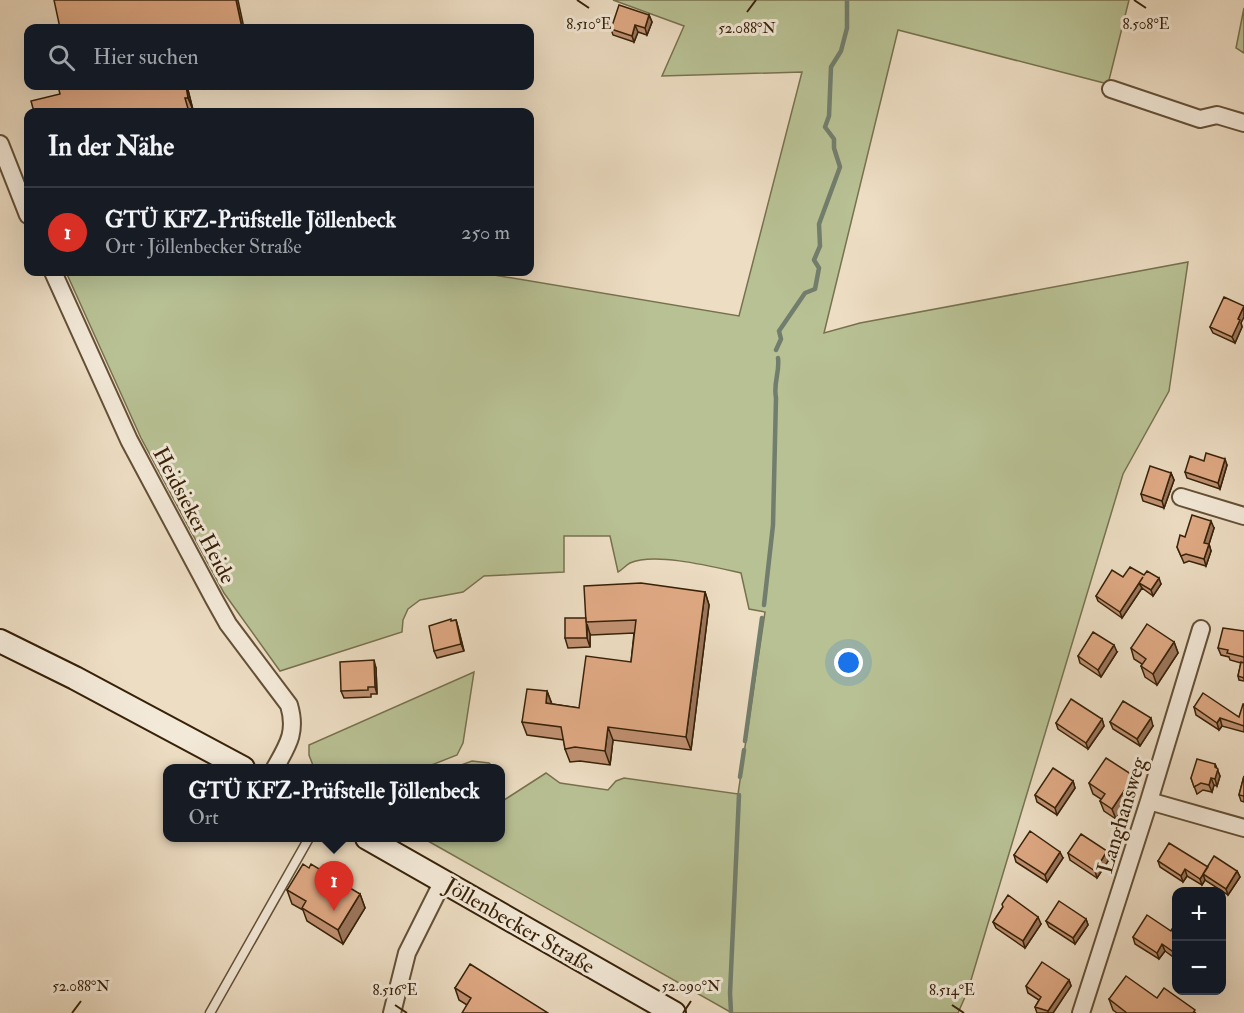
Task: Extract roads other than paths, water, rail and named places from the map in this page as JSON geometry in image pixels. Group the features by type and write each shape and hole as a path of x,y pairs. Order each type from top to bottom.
{"main road":[{"path":"0,641 75,678 236,764"},
{"name":"Jöllenbecker Straße","path":"376,842 674,1013"}],"street":[{"path":"1111,89 1200,119 1217,115 1244,123"},
{"path":"0,144 24,205"},
{"name":"Heidsieker Heide","path":"55,276 129,440 214,599 228,624 289,705 293,719 292,734 277,764"},
{"path":"1181,497 1244,516"},
{"name":"Langhansweg","path":"1081,1013 1149,801 1200,628"},
{"path":"1149,801 1244,828"},
{"path":"392,1013 407,953 443,881"}],"lane":[{"path":"210,1013 306,842"}],"waterway":[{"path":"776,350 781,339 779,331 805,293 815,289 819,268 814,260 820,246 819,224 840,167 834,148 834,139 825,127 829,116 831,67 841,51 847,28 847,0"},
{"path":"764,605 773,525 775,387 778,358"},
{"path":"745,741 762,618"},
{"path":"740,777 744,750"},
{"path":"731,1012 739,795"}],"place":[{"name":"GTÜ KFZ-Prüfstelle Jöllenbeck","path":"334,911"}]}
